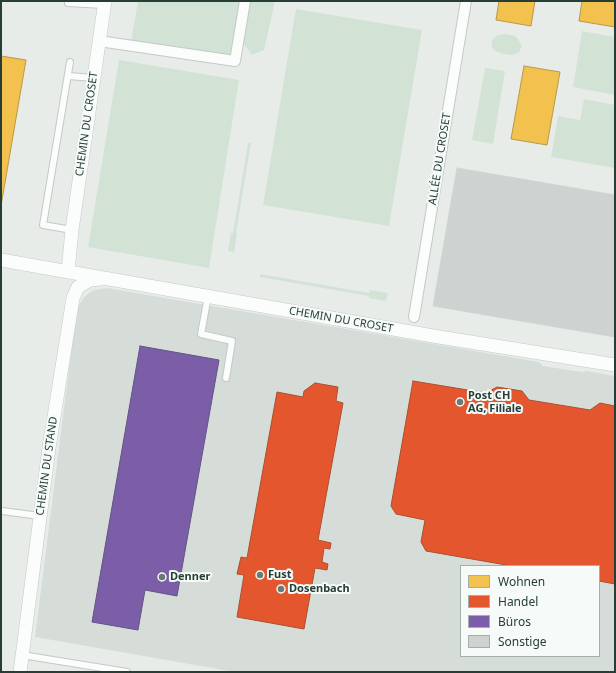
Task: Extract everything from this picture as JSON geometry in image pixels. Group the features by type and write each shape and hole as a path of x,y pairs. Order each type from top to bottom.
{"street":[{"path":"99,41 235,62 244,1"},
{"name":"ALLÉE DU CROSET","path":"414,317 466,1"},
{"name":"CHEMIN DU CROSET","path":"68,271 72,230 105,3"},
{"name":"CHEMIN DU CROSET","path":"1,260 498,347 615,365"},
{"name":"CHEMIN DU STAND","path":"20,672 49,448 73,298 78,287 83,283 102,278"}],"lane":[{"path":"68,3 105,3"},
{"path":"70,62 43,225 72,230"},
{"path":"68,76 94,78"},
{"path":"208,296 201,334 232,341 226,378"},
{"path":"2,510 40,516"},
{"path":"22,655 127,672"}],"shaded area":[{"path":"107,288 539,362 543,366 615,376 615,672 235,672 35,637 76,314 79,305 85,296 94,290"}],"green space":[{"path":"138,1 241,1 231,56 131,42"},
{"path":"248,1 275,1 264,50 252,55 241,40"},
{"path":"296,9 422,30 389,226 263,205"},
{"path":"582,31 615,37 615,95 573,87"},
{"path":"506,34 515,36 520,42 522,46 519,52 513,55 504,54 495,51 492,47 492,41 494,38 498,35"},
{"path":"119,60 239,80 209,268 88,247"},
{"path":"485,68 505,71 493,144 472,140"},
{"path":"584,99 615,105 615,168 551,157 558,116 580,120"},
{"path":"248,143 251,143 234,252 228,251 231,233 233,233"},
{"path":"260,274 369,293 370,290 388,293 386,301 369,298 369,296 260,277"}],"building: Wohnen":[{"path":"499,1 535,1 531,26 496,20"},
{"path":"582,1 615,1 615,27 579,21"},
{"path":"1,56 26,60 1,206"},
{"path":"524,66 560,72 547,145 511,139"}],"building: Handel":[{"path":"413,381 486,393 497,387 522,391 529,400 590,410 600,403 615,406 615,584 600,581 600,565 506,565 426,551 421,542 425,520 396,514 391,506"},
{"path":"315,383 338,387 336,401 343,403 318,540 331,543 330,549 324,548 322,562 328,564 327,570 315,568 304,629 237,617 244,575 237,574 241,557 247,558 277,392 303,397 304,391"}],"building: Büros":[{"path":"140,346 219,360 177,596 145,590 138,630 92,622"}],"building: Sonstige":[{"path":"457,168 615,195 615,337 433,306"}],"place":[{"name":"Post CH AG, Filiale","path":"460,402"},
{"name":"Fust","path":"260,575"},
{"name":"Denner","path":"162,577"},
{"name":"Dosenbach","path":"281,589"}]}
